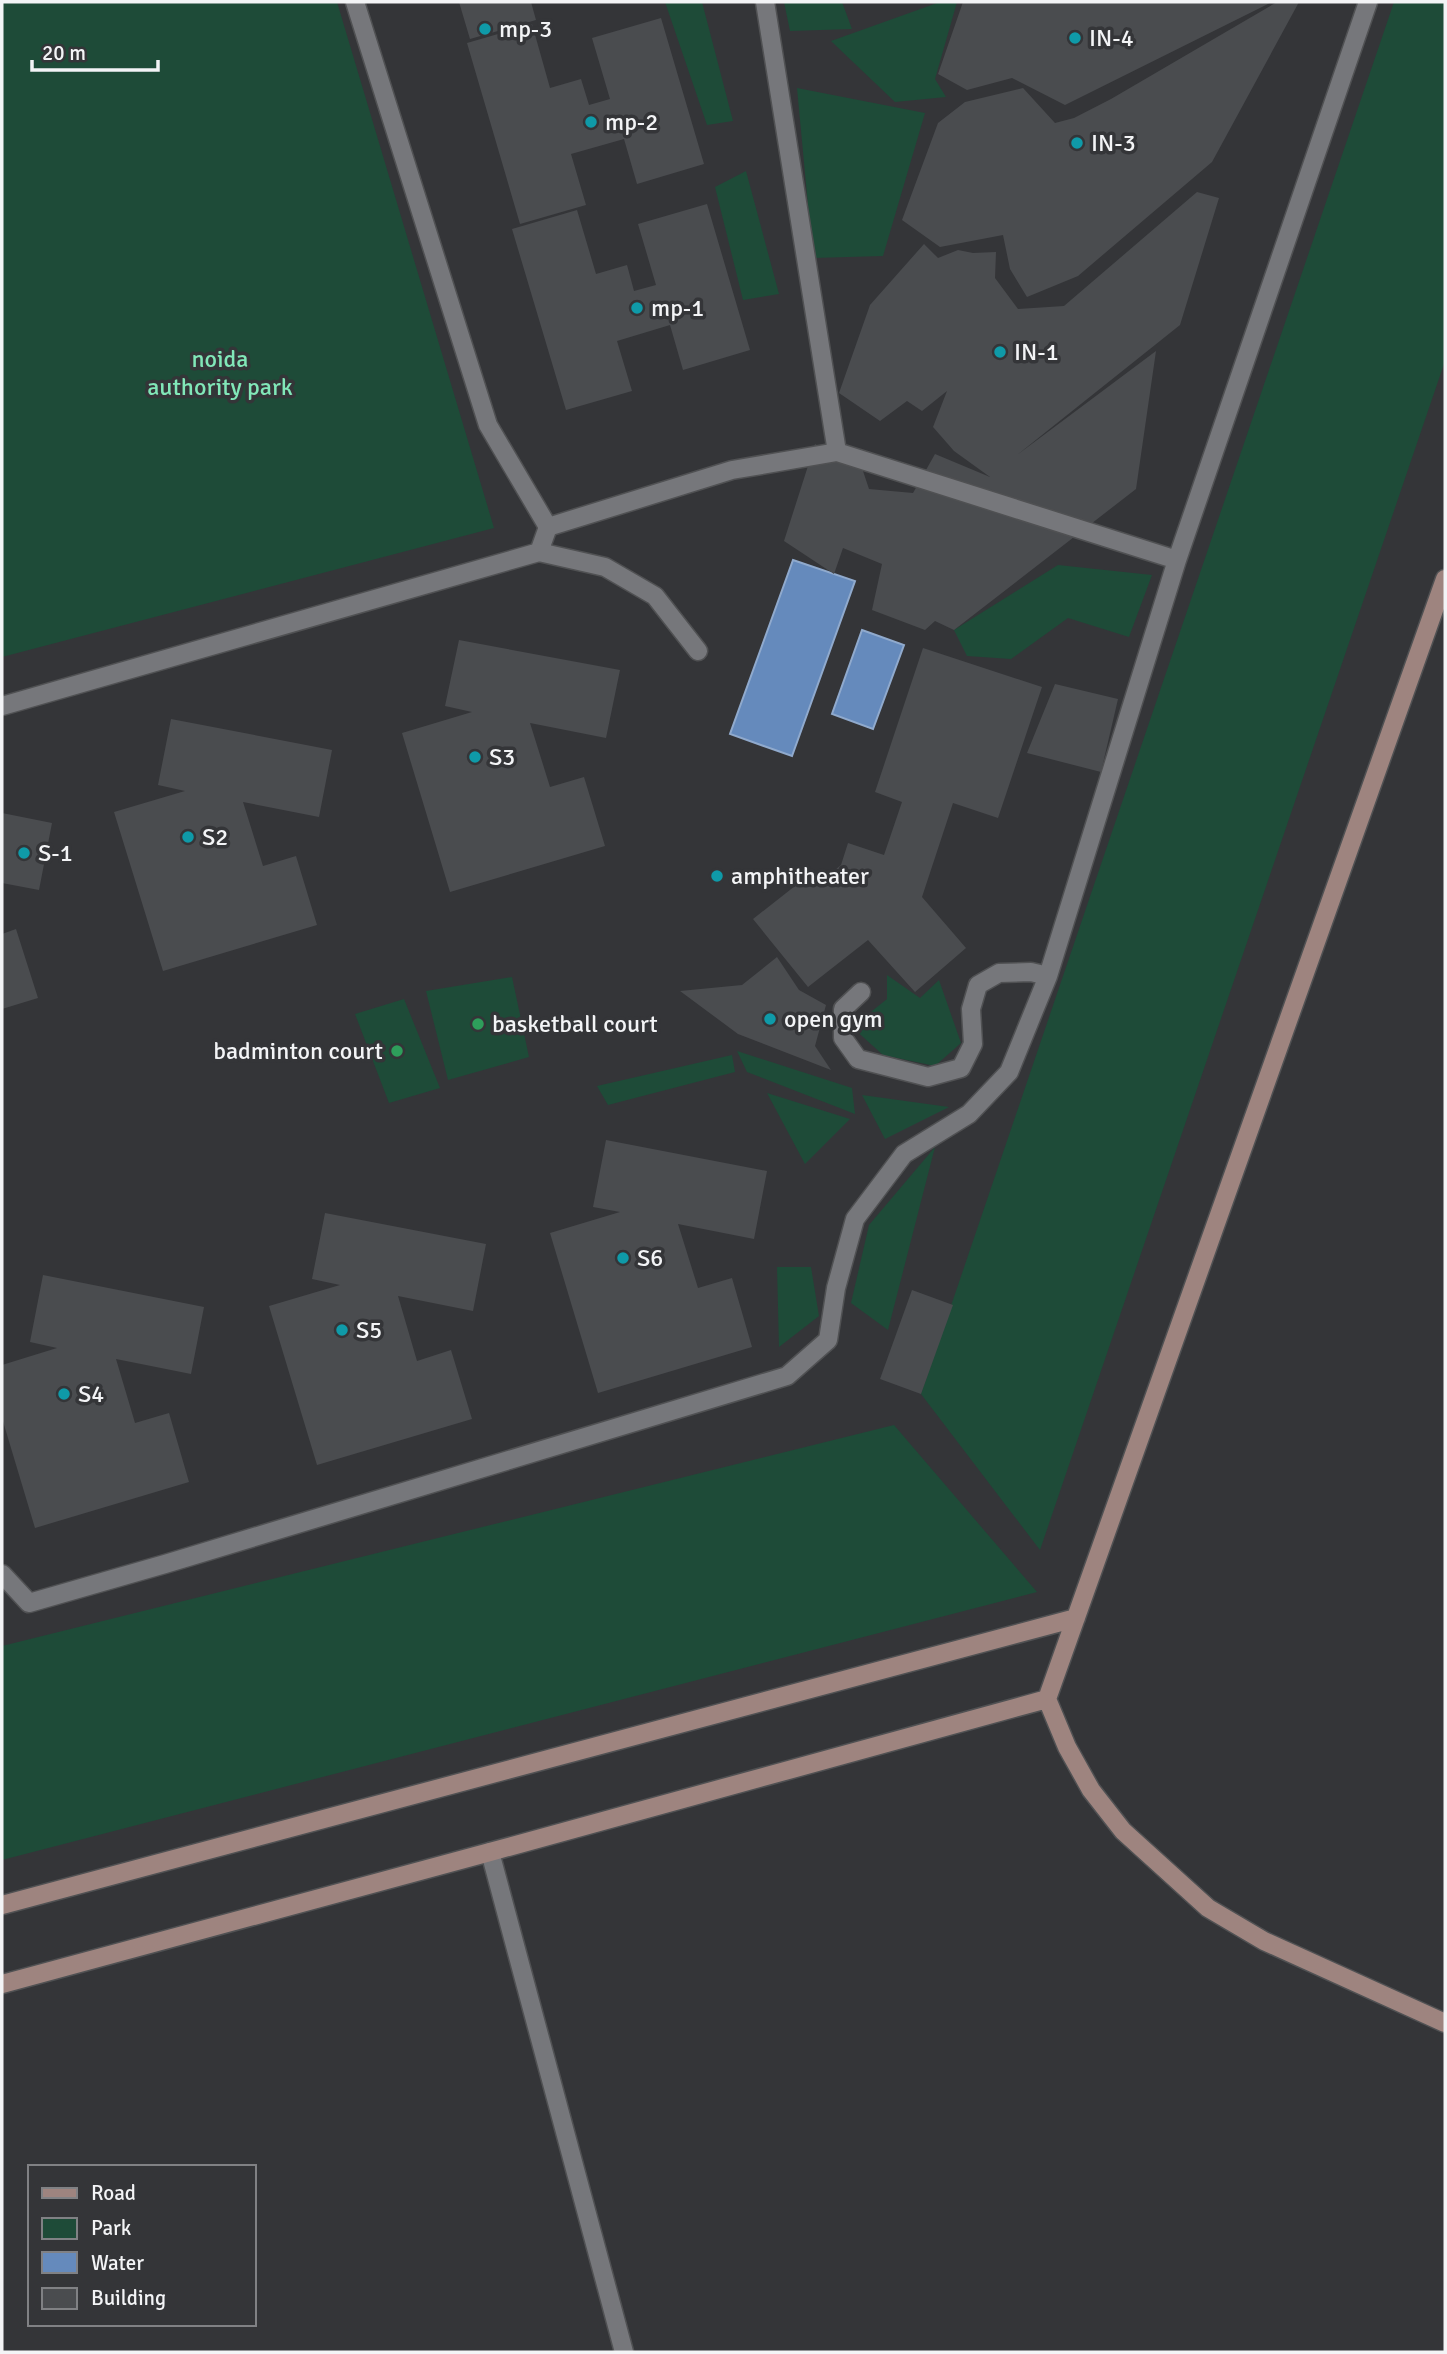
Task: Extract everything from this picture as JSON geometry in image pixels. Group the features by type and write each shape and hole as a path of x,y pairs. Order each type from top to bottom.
{"street":[{"path":"1445,579 1047,1699 1067,1747 1091,1790 1123,1830 1208,1908 1264,1941 1445,2023"},
{"path":"2,1905 1076,1618"},
{"path":"2,1983 1047,1699"}],"lane":[{"path":"355,2 488,425 548,527"},
{"path":"765,2 837,452"},
{"path":"2,1574 29,1603 787,1376 828,1340 836,1288 855,1219 904,1154 969,1114 1009,1072 1048,976 1177,560 1368,2"},
{"path":"548,527 732,470 837,452 1177,560"},
{"path":"539,552 548,527"},
{"path":"2,706 539,552 605,567 655,596 698,651"},
{"path":"861,992 843,1009 843,1038 859,1059 928,1077 961,1068 973,1044 971,1009 978,985 999,973 1031,972 1048,976"},
{"path":"490,1852 624,2352"}],"green space":[{"name":"noida authority park","path":"2,2 337,2 494,528 2,657"},
{"path":"665,2 702,2 733,121 707,125"},
{"path":"784,2 842,2 852,29 790,31"},
{"path":"940,2 957,2 935,79 946,97 895,102 831,41"},
{"path":"1394,2 1445,2 1445,361 1040,1550 921,1394"},
{"path":"797,88 925,113 883,256 813,258"},
{"path":"746,171 779,294 743,300 715,187"},
{"path":"1058,565 1152,575 1129,637 1068,618 1011,659 967,656 954,630"},
{"path":"887,975 920,998 939,980 961,1043 935,1066 883,1055 852,1027 887,999"},
{"name":"basketball court","path":"512,977 529,1057 448,1080 426,991"},
{"name":"badminton court","path":"404,999 440,1088 389,1103 355,1014"},
{"path":"737,1051 852,1088 855,1114 747,1072"},
{"path":"732,1055 735,1072 608,1105 597,1086"},
{"path":"767,1093 850,1119 805,1164"},
{"path":"862,1095 949,1107 885,1139"},
{"path":"935,1147 888,1330 851,1303 869,1225"},
{"path":"777,1267 811,1267 819,1316 779,1347"},
{"path":"894,1425 1037,1592 2,1860 2,1646"}],"water":[{"path":"793,560 855,581 792,756 730,734"},
{"path":"862,630 904,645 873,729 832,714"}],"building":[{"name":"mp-3","path":"459,2 531,2 536,20 470,39"},
{"name":"IN-4","path":"963,2 1272,2 1065,105 1012,78 967,90 938,74"},
{"name":"IN-3","path":"1277,2 1299,2 1212,162 1078,276 1027,297 1010,269 1003,235 940,247 902,220 938,123 965,102 1023,88 1055,123 1074,118"},
{"name":"mp-2","path":"661,18 704,164 637,184 624,139 571,154 586,205 520,224 467,43 532,24 550,88 581,79 589,105 610,99 592,38"},
{"path":"1197,192 1219,198 1180,325 1017,455 1156,351 1136,489 954,630 935,621 925,630 872,610 882,564 843,548 834,574 784,541 815,444 863,471 869,489 913,493 935,454 990,477 954,451 933,427 947,391 922,411 907,401 880,421 839,393 870,305 924,244 938,258 958,250 973,253 996,252 995,278 1018,309 1064,306"},
{"name":"mp-1","path":"707,204 750,350 683,370 670,325 617,341 632,391 566,410 512,229 577,210 596,274 627,265 634,291 656,285 638,224"},
{"name":"S3","path":"459,640 620,670 606,738 530,723 550,787 584,777 605,846 450,892 402,733 472,712 445,706"},
{"path":"923,648 1042,687 998,818 953,803 922,897 966,948 915,992 868,940 808,987 753,919 814,871 822,881 841,865 848,843 884,855 902,802 875,792"},
{"path":"1055,684 1118,699 1101,772 1027,753"},
{"name":"S2","path":"171,719 332,750 319,817 243,802 263,866 296,856 317,925 163,971 114,812 185,791 158,785"},
{"name":"S-1","path":"2,813 52,823 39,890 2,883"},
{"name":"S-1","path":"16,929 38,998 2,1009 2,934"},
{"name":"open gym","path":"777,957 799,990 826,1005 815,1046 831,1070 738,1034 680,991 742,985"},
{"name":"S6","path":"606,1140 767,1171 754,1239 678,1224 698,1288 732,1278 752,1347 598,1393 550,1233 620,1212 593,1207"},
{"name":"S5","path":"325,1213 486,1244 473,1311 398,1296 417,1361 451,1350 472,1419 317,1465 269,1306 340,1285 312,1279"},
{"name":"S4","path":"43,1275 204,1307 191,1374 116,1359 135,1423 169,1413 189,1482 35,1528 2,1418 2,1365 57,1348 30,1342"},
{"path":"912,1290 953,1305 921,1394 880,1379"}],"place":[{"name":"mp-3","path":"485,29"},
{"name":"IN-4","path":"1075,38"},
{"name":"mp-2","path":"591,122"},
{"name":"IN-3","path":"1077,143"},
{"name":"mp-1","path":"637,308"},
{"name":"IN-1","path":"1000,352"},
{"name":"S3","path":"475,757"},
{"name":"S2","path":"188,837"},
{"name":"S-1","path":"24,853"},
{"name":"amphitheater","path":"717,876"},
{"name":"open gym","path":"770,1019"},
{"name":"basketball court","path":"478,1024"},
{"name":"badminton court","path":"397,1051"},
{"name":"S6","path":"623,1258"},
{"name":"S5","path":"342,1330"},
{"name":"S4","path":"64,1394"}]}
